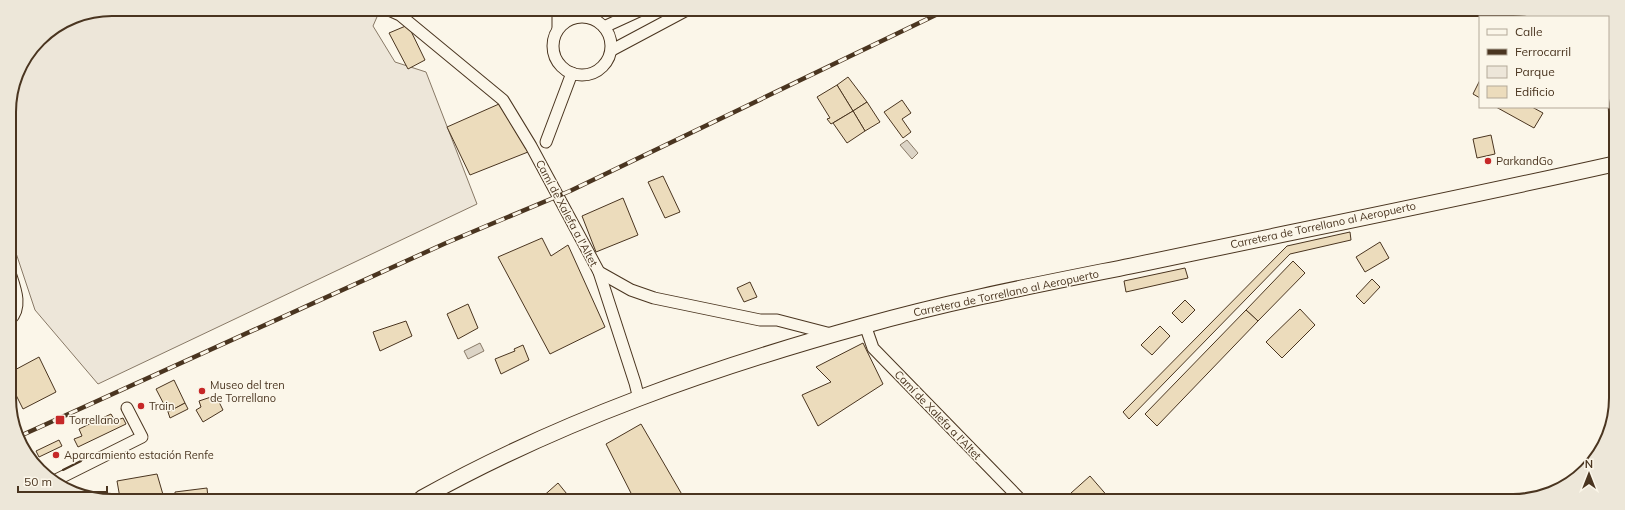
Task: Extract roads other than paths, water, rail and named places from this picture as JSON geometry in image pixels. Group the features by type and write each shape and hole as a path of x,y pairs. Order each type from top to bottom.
{"street":[{"name":"Camí de Xalefa a l'Altet","path":"405,16 503,100 531,146 599,272 631,290 654,298 760,320 777,320 833,335"},
{"path":"558,16 558,28 552,47 554,56 559,65 572,73 586,75 595,73 603,67 609,59 612,50 611,40 604,27 592,16"},
{"path":"558,28 574,17 584,16"},
{"path":"604,27 628,16"},
{"path":"612,50 676,16"},
{"path":"546,142 572,73"},
{"name":"Carretera de Torrellano al Aeropuerto","path":"429,494 554,432 638,399 678,384 865,325 1025,288 1609,165"},
{"path":"599,272 635,383 638,399"},
{"path":"16,289 16,311"},
{"name":"Camí de Xalefa a l'Altet","path":"865,325 873,348 1015,494"},
{"path":"60,478 142,437 127,408"}],"railway":[{"path":"23,435 446,243 570,191 934,16"}],"place":[{"name":"ParkandGo","path":"1488,161"},
{"name":"Museo del tren de Torrellano","path":"202,391"},
{"name":"Train","path":"141,406"},
{"name":"Torrellano","path":"60,420"},
{"name":"Aparcamiento estación Renfe","path":"56,455"}]}
